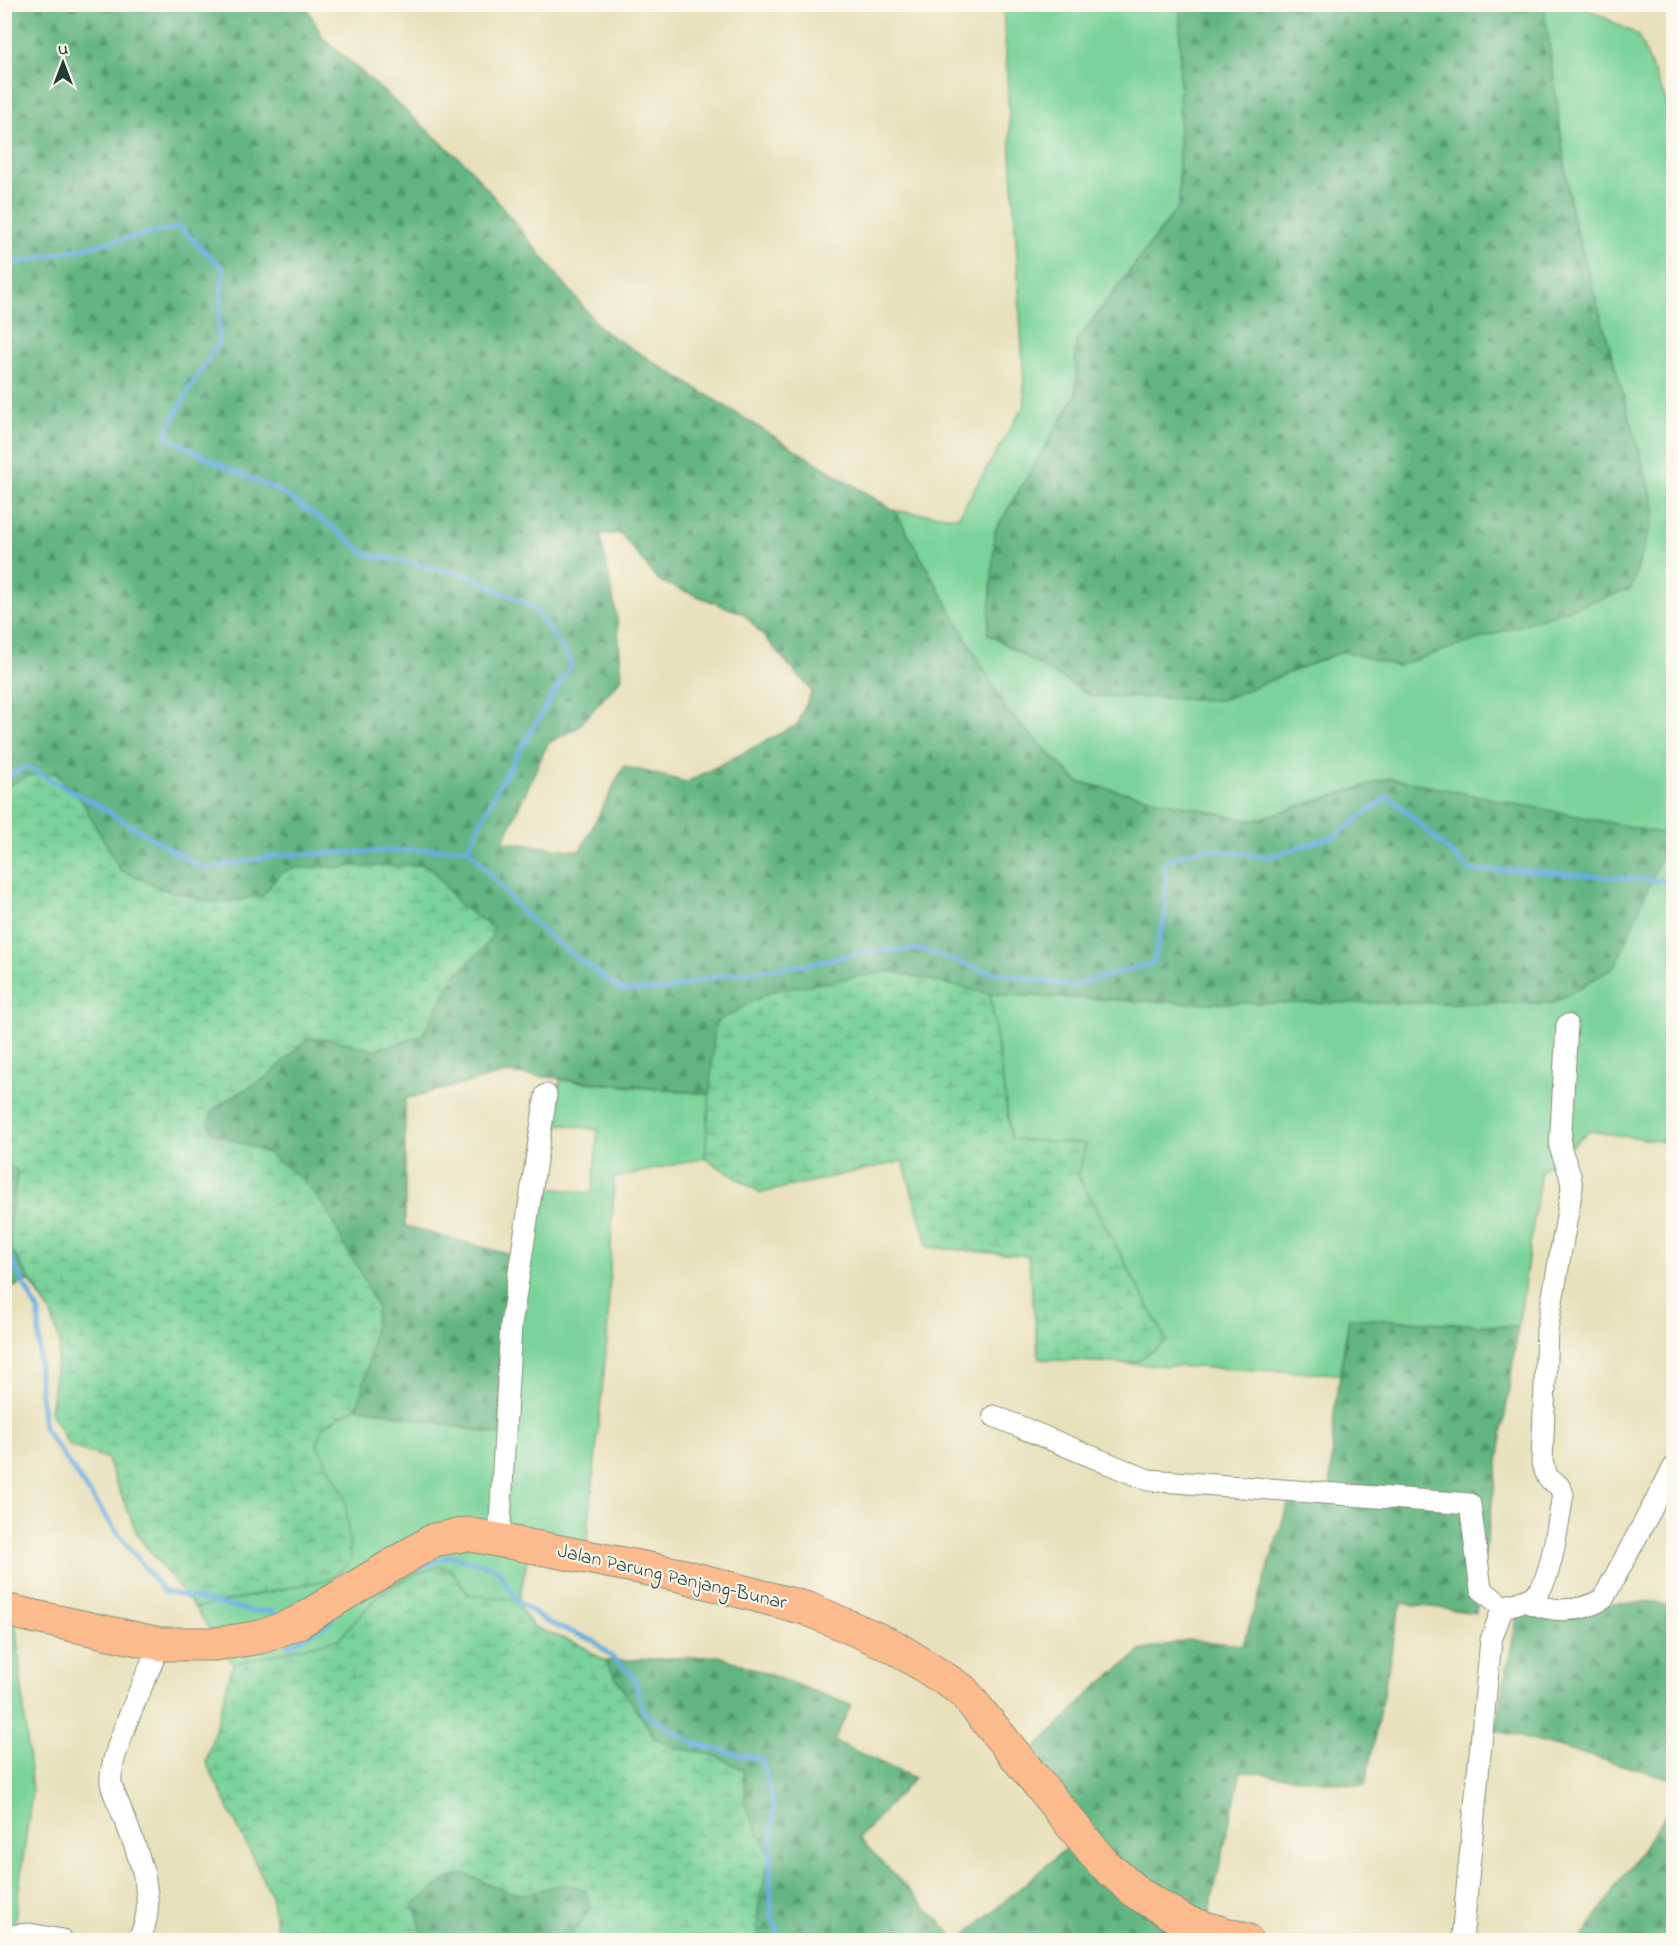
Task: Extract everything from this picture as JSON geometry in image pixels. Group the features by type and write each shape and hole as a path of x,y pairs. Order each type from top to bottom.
{"main road":[{"name":"Jalan Parung Panjang–Bunar","path":"5,1609 160,1644 216,1644 261,1637 285,1628 434,1540 467,1534 680,1575 808,1609 893,1646 962,1690 1103,1863 1137,1893 1185,1922 1246,1941"}],"street":[{"path":"1462,1941 1491,1640 1513,1604 1537,1593 1547,1578 1563,1494 1559,1486 1548,1478 1542,1463 1547,1330 1572,1188 1560,1147 1567,1025"},
{"path":"499,1541 512,1324 546,1095"},
{"path":"994,1416 1148,1480 1470,1504 1481,1589 1513,1604 1548,1610 1588,1608 1603,1599 1674,1467"},
{"path":"137,1941 145,1922 147,1899 141,1860 111,1784 111,1768 160,1644"},
{"path":"4,1936 29,1935 62,1941"}],"green space":[{"path":"305,4 323,38 469,167 603,331 895,511 1007,711 1078,782 1252,821 1390,778 1670,835 1615,967 1553,1003 1190,1003 990,994 889,971 716,1023 710,1094 506,1073 405,1099 405,1226 526,1259 501,1435 357,1407 367,1371 358,1267 343,1244 328,1211 266,1152 212,1133 209,1123 212,1112 221,1103 267,1077 307,1039 332,1039 375,1050 422,1036 454,978 479,952 493,928 457,903 431,868 281,873 262,896 226,902 211,902 163,889 120,870 81,800 29,776 5,787 5,5","holes":["600,534 621,534 659,581 744,614 812,691 797,725 687,782 624,766 580,851 503,842 548,743 577,728 622,678 617,618"]},
{"path":"1003,5 1180,5 1179,206 1076,342 1076,395 995,531 1221,700 1344,651 1397,666 1571,211 1544,5 1580,5 1638,35 1674,120 1674,253 1669,290 1674,294 1673,1143 1589,1131 1541,1171 1518,1327 1349,1318 1340,1374 1132,1364 1167,1341 1078,1175 1011,1139 990,994 1190,1003 1390,778 1252,821 1078,782 1007,711 895,511 958,517 1025,404"},
{"path":"1180,5 1544,5 1571,211 1656,510 1631,589 1397,666 1343,651 1221,700 1091,696 988,634 995,531 1076,395 1076,342 1179,206"},
{"path":"55,773 81,800 120,870 163,889 211,902 226,902 262,896 281,873 297,868 421,865 431,867 457,903 493,928 492,935 483,948 454,978 422,1036 375,1050 332,1039 307,1039 267,1077 221,1103 212,1112 209,1123 212,1133 266,1152 304,1181 328,1211 377,1308 367,1371 357,1407 324,1425 317,1444 345,1496 351,1561 330,1579 195,1608 138,1536 106,1458 69,1446 50,1411 60,1342 50,1311 11,1249 9,1227 18,1171 4,1162 4,787 29,776"},
{"path":"889,971 990,994 1011,1139 1086,1144 1078,1176 1167,1341 1132,1364 1039,1359 1028,1256 928,1247 903,1161 761,1193 705,1158 715,1023 770,992"},
{"path":"560,1080 710,1094 705,1158 614,1178 607,1341 586,1551 531,1540 519,1600 469,1595 451,1570 440,1566 413,1575 380,1593 339,1639 233,1664 195,1608 329,1579 345,1496 317,1445 324,1425 357,1407 501,1435 540,1187 592,1193 598,1130 552,1123"},
{"path":"5,1162 18,1171 9,1227 11,1249 50,1311 29,1280 5,1291"},
{"path":"1349,1318 1518,1327 1476,1613 1401,1603 1365,1786 1241,1771 1205,1931 1238,1940 960,1940 1079,1837 1028,1756 1094,1689 1141,1651 1187,1640 1243,1645 1290,1498 1330,1496 1334,1412"},
{"path":"440,1566 451,1570 469,1595 519,1600 521,1610 533,1627 580,1645 605,1661 654,1737 675,1748 714,1755 743,1770 746,1807 770,1856 759,1901 757,1928 762,1940 567,1940 590,1910 586,1891 568,1885 559,1885 518,1894 464,1874 448,1879 414,1903 424,1940 272,1940 277,1931 271,1895 206,1762 233,1664 339,1639 380,1593 413,1575"},
{"path":"1656,1602 1673,1608 1673,1779 1495,1730 1519,1609"},
{"path":"4,1614 15,1619 32,1791 12,1940 4,1940"},
{"path":"719,1656 851,1705 834,1741 914,1778 859,1838 957,1940 762,1940 757,1928 759,1900 769,1856 746,1807 743,1770 714,1755 675,1748 654,1737 605,1661"},
{"path":"1673,1804 1673,1940 1580,1940"},
{"path":"464,1874 518,1893 560,1885 577,1887 587,1891 590,1910 567,1940 424,1940 414,1903 448,1879"}],"waterway":[{"path":"4,259 16,263 179,227 223,268 218,344 186,395 165,436 223,466 281,492 335,529 366,554 468,575 533,607 572,663 498,787 468,848"},
{"path":"4,777 27,767 94,803 203,869 280,855 468,848"},
{"path":"468,848 521,911 554,941 621,990 667,990 720,975 804,965 864,952 920,949 985,971 1071,986 1153,963 1165,917 1165,861 1201,848 1268,857 1335,836 1389,796 1471,871 1516,870 1674,882"},
{"path":"4,1246 39,1313 39,1378 44,1428 111,1524 163,1591 251,1611 273,1611 277,1620"},
{"path":"418,1568 450,1556 496,1568 518,1601 547,1622 594,1641 633,1676 644,1713 695,1744 762,1760 774,1806 770,1864 771,1913 780,1940"},
{"path":"286,1639 289,1646 331,1621"}]}
